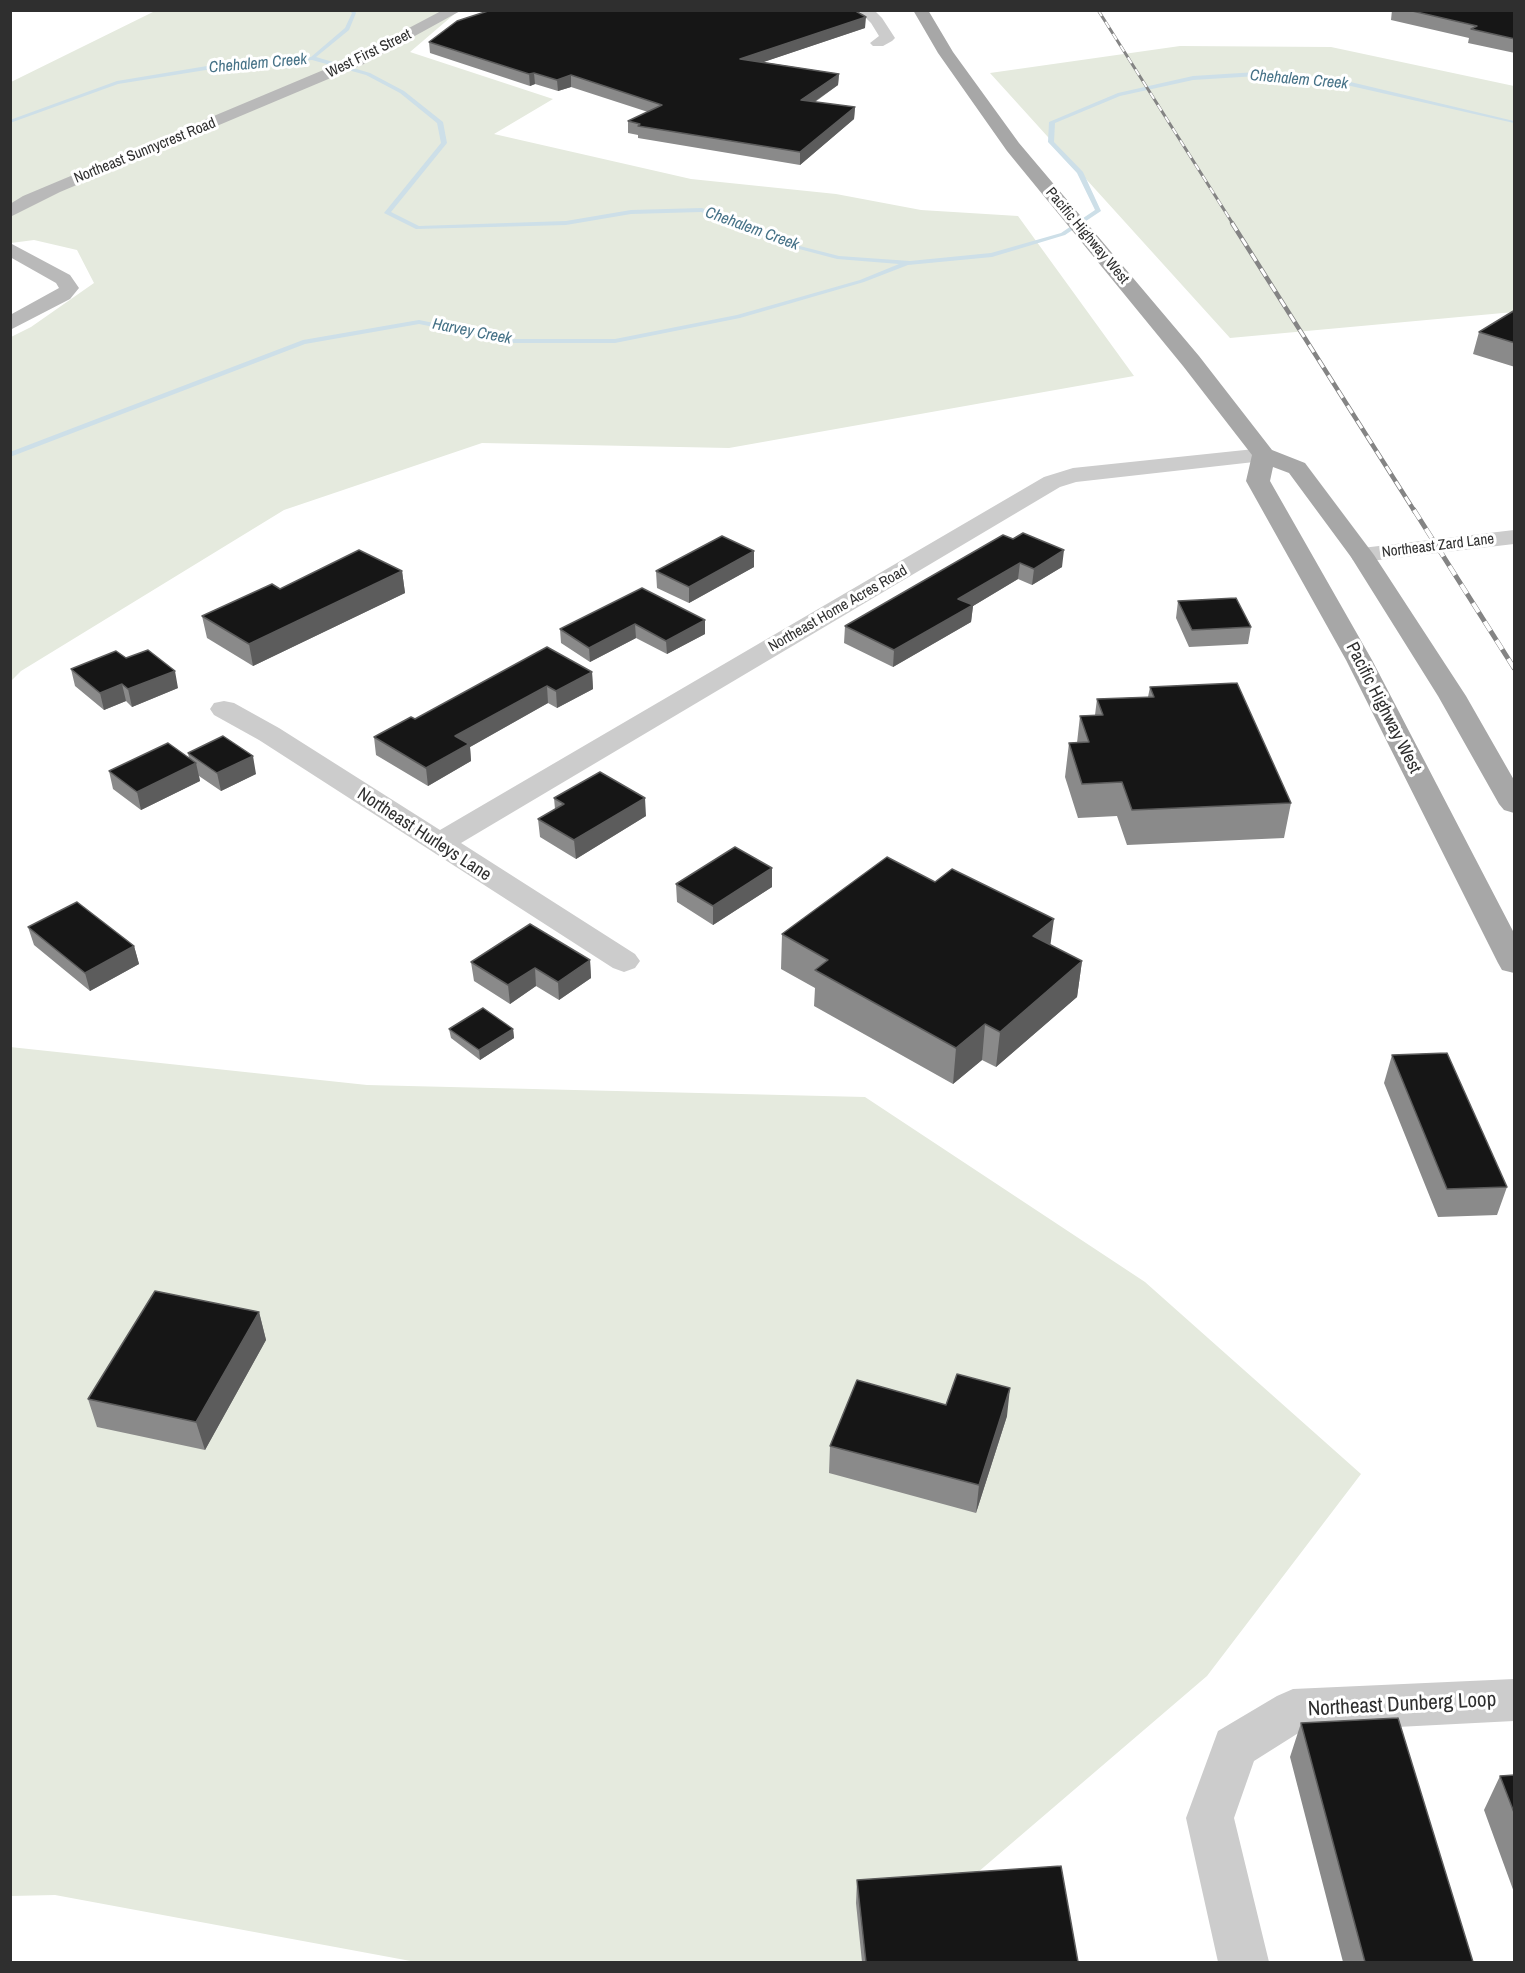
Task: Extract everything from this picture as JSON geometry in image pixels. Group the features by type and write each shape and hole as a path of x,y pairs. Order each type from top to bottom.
{"main road":[{"name":"Pacific Highway West","path":"920,10 968,85 1013,147 1191,361 1264,455 1258,481 1359,660 1515,963"},
{"path":"1264,455 1297,468 1362,555 1452,696 1515,804"}],"street":[{"name":"West First Street","path":"281,94 392,44 455,10"},
{"path":"865,10 877,21 887,38 878,43"},
{"name":"Northeast Sunnycrest Road","path":"10,212 54,188 281,94"},
{"path":"10,249 63,279 68,283 69,288 56,299 10,324"},
{"name":"Northeast Home Acres Road","path":"438,844 1052,482 1073,475 1264,455"},
{"name":"Northeast Zard Lane","path":"1362,555 1515,537"},
{"name":"Northeast Hurleys Lane","path":"224,709 269,734 624,961"},
{"name":"Northeast Dunberg Loop","path":"1243,1962 1210,1818 1235,1747 1293,1711 1515,1700"}],"shaded area":[{"path":"155,11 458,11 410,52 553,99 494,134 691,179 836,194 921,210 1018,216 1134,376 729,448 482,443 284,510 21,671 11,681 11,337 31,327 94,283 77,250 34,240 11,243 11,82"},
{"path":"1180,46 1331,47 1514,86 1514,312 1230,338 990,73"},
{"path":"10,1047 367,1085 865,1097 1145,1282 1361,1474 1207,1676 873,1962 416,1962 55,1895 11,1896"}],"building":[{"path":"491,10 854,10 866,17 740,59 839,74 801,100 855,107 800,152 638,126 640,124 628,121 662,105 571,75 557,80 534,73 529,74 429,42 457,21"},
{"path":"1408,10 1515,10 1515,39 1471,29 1477,26"},
{"path":"1515,310 1515,343 1479,332"},
{"path":"1023,533 1064,550 1034,569 1020,563 958,599 973,605 894,650 845,626 1003,535 1013,539"},
{"path":"722,536 754,551 689,587 656,571"},
{"path":"359,550 402,571 249,644 202,616 272,584 280,589"},
{"path":"642,588 705,620 666,641 635,624 589,648 560,629"},
{"path":"1236,598 1251,627 1192,630 1178,601"},
{"path":"547,647 592,672 556,691 547,686 455,736 469,744 426,768 374,737 411,717 415,719"},
{"path":"148,650 175,671 128,689 122,684 100,693 71,669 116,651 126,658"},
{"path":"1237,683 1291,803 1132,810 1122,782 1082,784 1069,743 1089,742 1080,716 1103,715 1097,699 1154,697 1150,687"},
{"path":"223,736 253,756 217,773 188,753"},
{"path":"168,743 196,763 137,792 109,771"},
{"path":"600,772 645,798 574,840 538,819 564,804 554,798"},
{"path":"735,847 772,868 713,906 676,884"},
{"path":"887,857 935,882 952,869 1054,919 1033,936 1082,961 1000,1032 985,1024 956,1048 815,970 828,960 782,934"},
{"path":"77,902 134,946 85,973 28,927"},
{"path":"530,924 590,960 558,982 535,968 508,985 471,962"},
{"path":"483,1008 513,1029 479,1050 449,1029"},
{"path":"1447,1053 1507,1187 1447,1189 1392,1055"},
{"path":"155,1291 259,1312 196,1422 88,1399"},
{"path":"957,1374 1010,1388 979,1485 830,1446 857,1380 946,1405"},
{"path":"1398,1718 1473,1962 1365,1962 1301,1723"},
{"path":"1515,1775 1515,1815 1500,1776"},
{"path":"1061,1866 1078,1962 866,1962 857,1880"}],"waterway":[{"path":"312,58 347,29 354,13 351,10"},
{"name":"Chehalem Creek","path":"10,122 117,83 231,64 312,58"},
{"name":"Harvey Creek","path":"312,58 368,74 402,92 440,122 444,143 387,213 418,228 566,223 631,212 702,210 786,244 839,258 910,263 992,255 1063,234 1098,211 1080,172 1051,142 1052,122 1118,95 1193,78 1257,74 1342,82 1514,122"},
{"name":"Harvey Creek","path":"10,455 303,342 419,322 514,341 615,341 738,317 862,281 907,263"}],"railway":[{"path":"1098,10 1233,224"},
{"path":"1232,223 1415,512"},
{"path":"1414,510 1514,668"}]}
